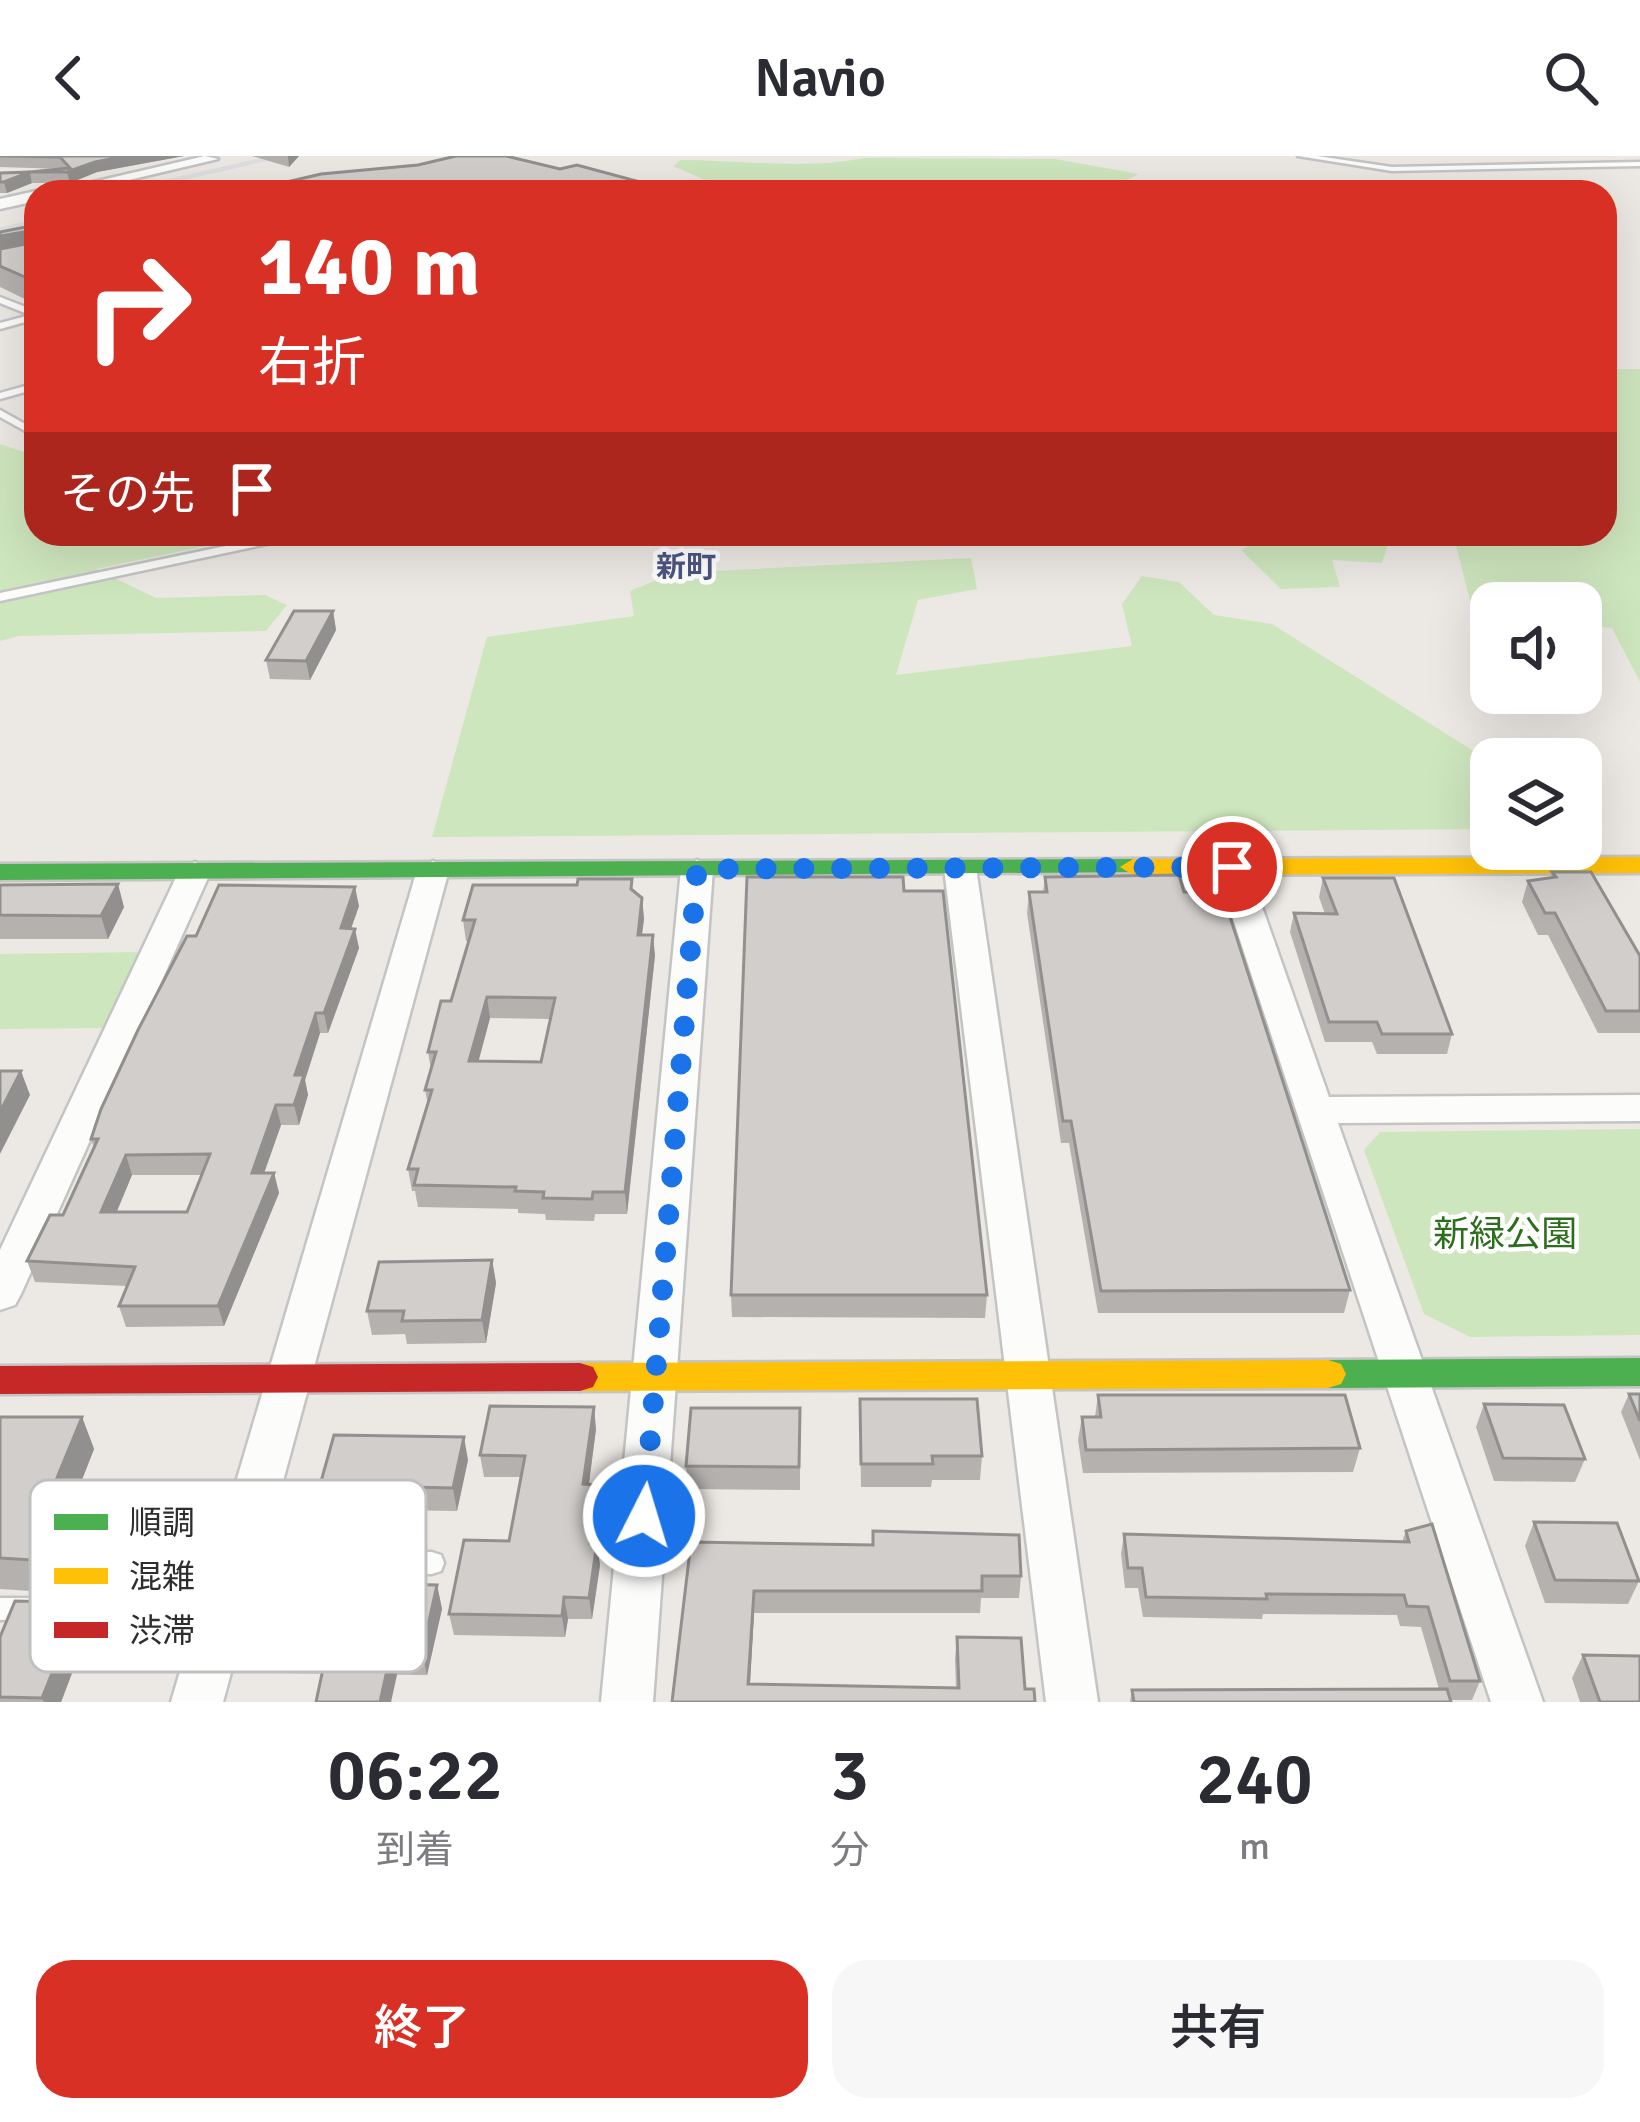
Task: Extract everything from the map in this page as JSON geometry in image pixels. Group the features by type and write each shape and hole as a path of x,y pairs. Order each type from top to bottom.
{"street":[{"path":"113,180 211,159"},
{"path":"0,872 1640,865"},
{"path":"1232,867 1516,1702"},
{"path":"960,868 1072,1702"},
{"path":"627,1702 697,869"},
{"path":"260,1480 434,870"},
{"path":"0,1294 195,871"},
{"path":"1316,1110 1640,1108"},
{"path":"0,1380 1640,1372"},
{"path":"197,1702 205,1672"}],"lane":[{"path":"1302,156 1392,169 1640,164"},
{"path":"0,597 243,546"},
{"path":"426,1563 432,1563"},
{"path":"0,1609 30,1609"}],"green space":[{"path":"864,158 1055,159 1139,174 1127,180 705,180 673,166 681,160 841,162"},
{"path":"1617,369 1640,369 1640,682 1612,628 1602,627 1602,582 1470,582 1470,600 1456,546 1617,546"},
{"path":"0,444 24,452 24,546 206,546 96,569 156,598 265,595 287,605 266,631 19,636 0,641"},
{"path":"1248,546 1387,546 1382,563 1332,560 1340,587 1281,589 1241,550"},
{"path":"971,558 977,589 918,600 896,675 1132,646 1122,604 1142,576 1179,582 1214,615 1272,624 1470,749 1470,829 432,837 487,637 634,616 630,591 674,573"},
{"path":"142,952 107,1028 0,1029 0,954"},
{"name":"新緑公園","path":"1640,1129 1640,1335 1470,1337 1424,1314 1364,1150 1380,1132"}],"building":[{"path":"0,156 127,156 67,172 30,172 70,168 60,157"},
{"path":"456,156 506,156 560,169 577,165 633,180 295,180"},
{"path":"30,172 4,182 0,182 0,173"},
{"path":"24,227 24,232 0,236 0,232"},
{"path":"24,244 24,277 0,266 0,249"},
{"path":"294,611 333,611 306,661 266,660"},
{"path":"1552,872 1591,872 1640,956 1640,1011 1606,1011 1555,913 1545,913 1528,881 1556,877"},
{"path":"1179,875 1184,892 1222,892 1350,1290 1101,1291 1071,1121 1063,1121 1029,892 1047,892 1045,877"},
{"path":"747,877 903,877 904,891 943,891 987,1295 731,1295"},
{"path":"1323,878 1394,878 1452,1034 1382,1034 1377,1022 1329,1022 1294,913 1337,914"},
{"path":"578,879 632,879 631,889 642,898 638,935 653,935 625,1192 593,1192 592,1199 543,1198 544,1192 515,1191 516,1187 414,1185 418,1169 408,1169 432,1090 425,1090 436,1052 428,1052 441,1001 451,1001 475,920 463,920 473,885 577,885","holes":["487,997 555,998 541,1062 469,1061"]},
{"path":"118,884 101,916 0,915 0,885"},
{"path":"219,885 355,887 341,928 355,929 324,1013 316,1013 295,1075 304,1075 294,1105 276,1105 252,1173 274,1173 218,1306 119,1306 135,1267 27,1261 50,1215 63,1215 98,1139 91,1139 101,1109 138,1030 187,936 196,936","holes":["210,1154 187,1212 101,1212 126,1155"]},
{"path":"0,1071 21,1071 0,1112"},
{"path":"492,1260 482,1320 402,1321 404,1311 367,1311 379,1262"},
{"path":"1629,1394 1640,1394 1640,1421"},
{"path":"1098,1395 1345,1395 1360,1448 1086,1450 1082,1417 1101,1417"},
{"path":"860,1399 977,1399 982,1456 932,1456 933,1464 861,1464"},
{"path":"1484,1404 1564,1405 1585,1459 1503,1458"},
{"path":"490,1406 594,1407 583,1484 600,1485 590,1543 597,1543 589,1598 564,1597 562,1616 449,1614 464,1540 509,1541 525,1456 480,1455"},
{"path":"691,1408 800,1408 799,1467 686,1466"},
{"path":"0,1417 82,1417 56,1480 30,1480 30,1560 0,1558"},
{"path":"334,1435 464,1437 453,1488 426,1487 426,1480 321,1480"},
{"path":"1534,1522 1617,1523 1639,1581 1555,1580"},
{"path":"1432,1524 1480,1681 1450,1681 1428,1607 1407,1606 1404,1595 1146,1597 1142,1568 1128,1568 1124,1534 1409,1542 1406,1531"},
{"path":"873,1531 1019,1535 1021,1576 982,1576 982,1591 754,1591 748,1684 959,1688 957,1637 1021,1638 1025,1689 1034,1689 1035,1702 672,1702 691,1542 873,1545"},
{"path":"426,1585 437,1585 426,1634"},
{"path":"15,1601 30,1601 30,1672 52,1672 42,1698 0,1697 0,1637"},
{"path":"1583,1655 1640,1656 1640,1702 1600,1702"},
{"path":"322,1672 387,1672 380,1702 316,1702"},
{"path":"1447,1689 1451,1702 1134,1702 1132,1690"}],"railway":[{"path":"174,180 279,156"},
{"path":"0,230 24,224"}],"traffic: fast":[{"path":"0,872 1133,867"},
{"path":"1328,1374 1640,1372"}],"traffic: slow":[{"path":"1133,867 1640,865"},
{"path":"580,1377 1328,1374"}],"traffic: jam":[{"path":"0,1380 580,1377"}],"district":[{"name":"新町","path":"686,567"}],"route":[{"path":"644,1516 697,869 1232,867"}]}
